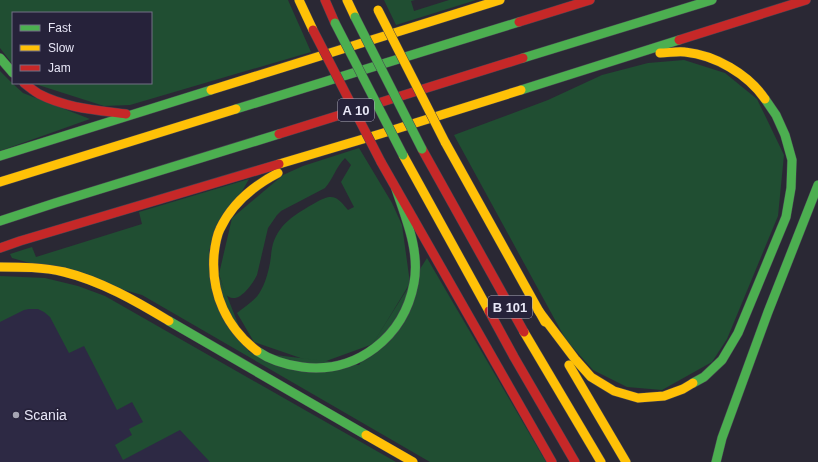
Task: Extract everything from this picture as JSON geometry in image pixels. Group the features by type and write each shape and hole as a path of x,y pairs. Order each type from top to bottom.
{"highway":[{"name":"B 101","path":"299,0 381,162 552,462"},
{"name":"B 101","path":"325,0 403,155 510,350 575,462"},
{"name":"B 101","path":"347,0 422,149 532,346 601,462"},
{"name":"B 101","path":"373,0 445,142 538,310 626,462"},
{"path":"399,32 487,0"},
{"path":"0,156 500,0"},
{"name":"A 10","path":"0,182 590,0"},
{"name":"A 10","path":"0,221 63,200 712,0"},
{"path":"0,248 380,134 806,0"},
{"path":"538,310 575,359 591,377 614,391 638,398 664,396 683,389 704,377 722,360 738,333 786,217 791,188 792,160 785,134 776,115 761,93 746,78 724,64 705,56 684,52 636,56 608,63"},
{"path":"0,58 12,72"},
{"path":"26,84 42,95 60,103 83,108 133,115"},
{"path":"380,134 283,170 263,181 246,193 230,211 217,234 213,270 215,286 222,308 231,324 243,340 257,351 273,360 292,366 314,368 338,366 362,357 379,345 394,329 405,312 411,298 415,274 412,242 396,189"},
{"path":"716,462 722,438 768,312 818,185"},
{"path":"0,267 53,270 81,277 112,290 144,306 413,462"}],"shaded area":[{"path":"41,288 251,462 0,462 0,301"}],"green space":[{"path":"0,0 288,0 311,52 130,105 104,106 35,84 152,84 152,12 12,12 12,64 0,48"},
{"path":"384,0 415,0 411,1 414,11 449,0 476,0 396,25"},
{"path":"684,60 725,73 757,99 784,155 778,216 727,339 712,362 662,390 627,387 593,370 566,340 454,135 548,100 602,75 648,63"},
{"path":"0,71 23,93 90,119 0,151"},
{"path":"359,148 392,203 402,225 410,283 373,344 318,364 254,342 237,313 249,304 262,289 268,271 272,248 278,232 288,221 301,211 326,198 330,197 337,199 348,210 354,207 341,182 351,165 345,158 325,188 281,211 277,215 268,228 257,275 250,286 236,298 226,295 219,274 232,218 283,175 303,166"},
{"path":"249,179 209,250 249,352 359,365 427,258 546,462 430,462 142,295 12,258 10,254 32,247 36,257 142,224 139,212"},
{"path":"0,276 45,278 78,286 105,296 396,462 210,462 180,430 123,460 115,445 132,435 129,429 143,422 132,402 117,410 84,346 69,353 50,317 44,312 38,309 24,310 0,322"}],"traffic: fast":[{"path":"523,58 712,0"},
{"path":"355,17 422,149"},
{"path":"236,109 519,22"},
{"path":"335,23 403,155"},
{"path":"521,90 679,40"},
{"path":"0,58 12,72"},
{"path":"0,156 211,90"},
{"path":"693,383 704,377 722,360 738,333 786,217 791,188 792,160 785,135 776,115 765,99"},
{"path":"0,221 279,134"},
{"path":"716,462 722,438 768,312 818,185"},
{"path":"257,351 267,357 285,363 302,367 322,368 359,358 375,348 389,335 400,320 409,302 414,283 415,271 414,247 408,223 396,189"},
{"path":"169,321 366,435"}],"traffic: slow":[{"path":"299,0 313,30"},
{"path":"347,0 355,17"},
{"path":"211,90 500,0"},
{"path":"378,10 445,142"},
{"path":"660,53 685,52 708,57 730,67 740,74 750,82 765,99"},
{"path":"279,164 521,90"},
{"path":"0,182 236,109"},
{"path":"445,142 545,322"},
{"path":"403,155 489,311"},
{"path":"257,351 237,332 223,309 215,283 214,252 219,232 225,220 237,203 260,184 278,173"},
{"path":"0,267 48,269 78,276 118,292 169,321"},
{"path":"538,310 575,359 591,377 614,391 638,398 664,396 683,389 693,383"},
{"path":"524,332 601,462"},
{"path":"569,365 626,462"},
{"path":"366,435 413,462"}],"traffic: jam":[{"path":"325,0 335,23"},
{"path":"519,22 590,0"},
{"path":"679,40 806,0"},
{"path":"313,30 381,162"},
{"path":"279,134 523,58"},
{"path":"25,84 49,99 81,108 126,114"},
{"path":"422,149 524,332"},
{"path":"381,162 552,462"},
{"path":"0,248 279,164"},
{"path":"489,311 575,462"}],"place":[{"name":"Scania","path":"16,415"}]}
